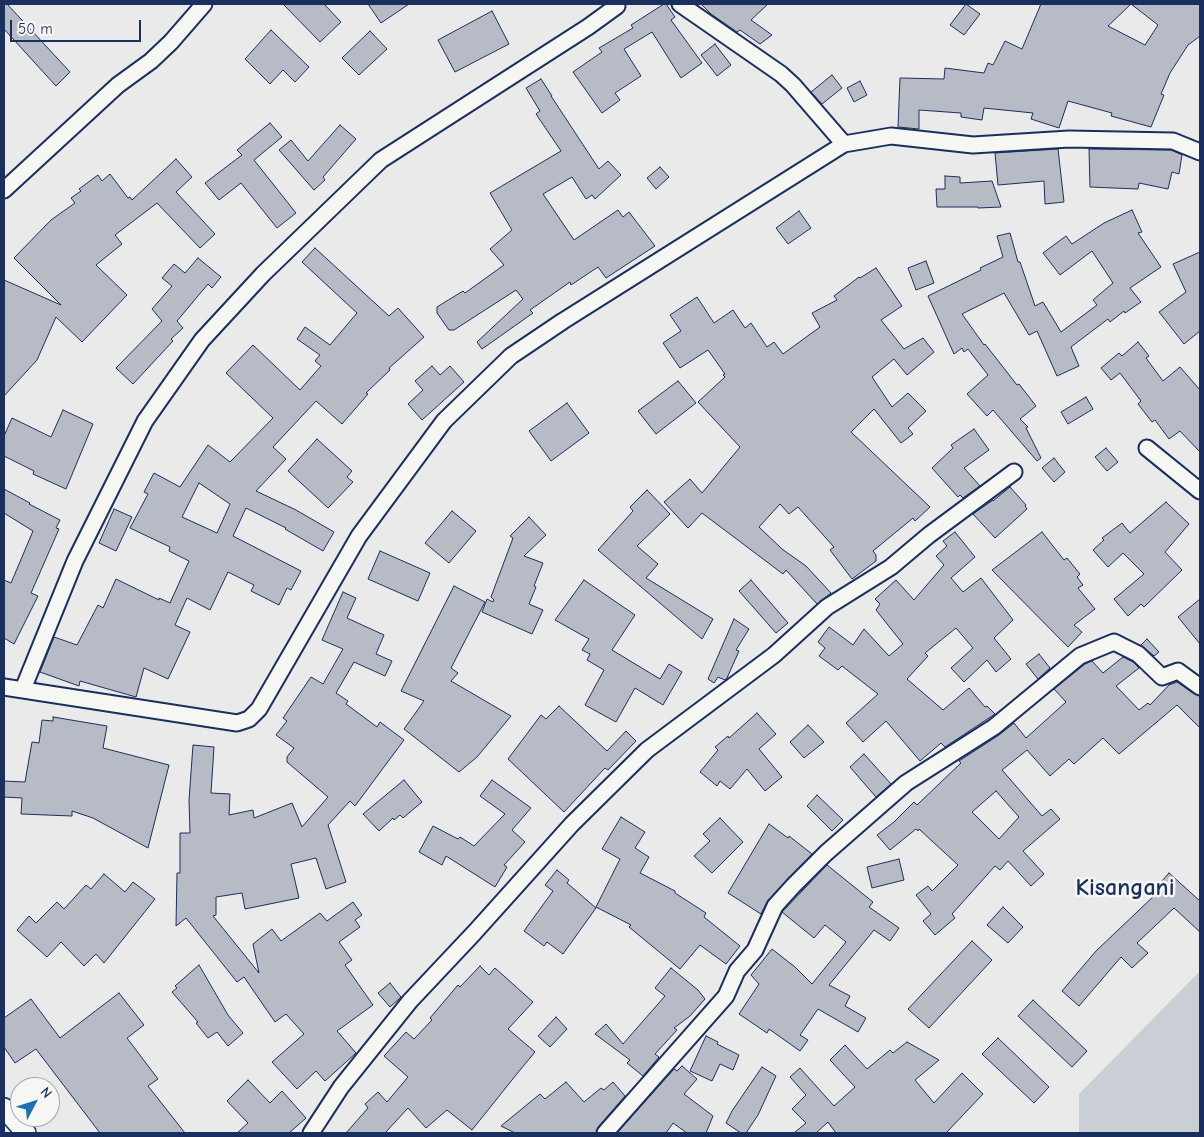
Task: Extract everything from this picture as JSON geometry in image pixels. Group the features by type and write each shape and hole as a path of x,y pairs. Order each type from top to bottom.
{"street":[{"path":"4,190 118,85 151,61 204,4"},
{"path":"680,4 781,74 793,85 844,144"},
{"path":"23,689 75,561 145,421 202,340 263,274 381,160 588,27 618,5"},
{"path":"4,687 237,723 249,719 260,709 359,536 444,421 511,356 563,321 844,144 892,136 973,145 1069,139 1173,141 1200,152"},
{"path":"1147,448 1200,490"},
{"path":"311,1133 341,1087 410,1001 572,824 647,750 774,655 827,607 891,567 929,535 1014,472"},
{"path":"605,1133 726,996 737,972 755,950 775,906 787,892 826,853 906,783 994,727 1080,656 1114,642 1138,654 1162,677 1178,671 1200,687"},
{"path":"4,1108 26,1133"}],"shaded area":[{"path":"1200,971 1200,1133 1079,1133 1079,1094"}],"building":[{"path":"4,4 7,4 70,72 56,86 4,29"},
{"path":"283,4 324,4 341,22 320,42"},
{"path":"368,4 409,4 381,23"},
{"path":"666,4 675,17 671,20 702,63 681,78 652,32 624,49 641,76 615,93 620,100 602,113 573,72 602,52 599,48 633,28 631,25"},
{"path":"701,4 768,4 751,20 772,35 760,44 740,30 737,32 711,14"},
{"path":"966,4 980,14 964,35 950,25"},
{"path":"1041,4 1131,4 1200,4 1200,36 1188,45 1170,73 1161,94 1164,95 1151,127 1111,116 1112,113 1068,101 1059,128 1031,119 1033,113 984,108 982,120 961,117 961,113 919,110 919,129 898,127 900,78 944,79 945,68 984,73 988,63 993,65 1005,41 1022,49","holes":["1131,4 1158,25 1145,45 1108,26"]},
{"path":"492,11 509,44 455,72 438,40"},
{"path":"271,30 309,67 295,82 283,70 270,84 245,59"},
{"path":"370,31 387,49 359,75 342,58"},
{"path":"715,44 731,65 717,76 701,55"},
{"path":"832,75 842,88 822,104 811,92"},
{"path":"541,79 599,169 608,161 621,175 595,199 592,195 586,199 572,177 543,194 574,240 618,210 623,217 629,212 655,246 606,278 598,267 571,285 570,282 530,310 533,313 482,349 477,342 523,299 516,290 454,330 449,330 437,313 437,307 463,291 465,293 504,265 490,249 512,230 490,193 561,151 536,114 540,111 526,88"},
{"path":"860,81 867,95 854,102 847,88"},
{"path":"270,123 282,137 254,160 296,213 277,228 241,183 219,200 205,183 242,155 237,150"},
{"path":"340,125 356,139 323,177 325,180 314,190 279,150 291,140 308,161"},
{"path":"1058,149 1064,202 1045,204 1044,181 998,185 995,153"},
{"path":"1089,149 1171,150 1182,155 1179,174 1172,172 1168,189 1139,183 1138,189 1090,187"},
{"path":"176,159 192,177 176,192 215,234 200,248 157,203 115,235 122,244 96,265 127,295 82,342 56,317 37,360 4,396 4,280 61,305 14,258 51,220 75,203 71,198 81,191 79,189 98,175 102,181 110,174 128,198 130,197 132,200"},
{"path":"660,167 669,177 656,189 647,178"},
{"path":"945,176 960,177 960,183 992,181 1001,207 937,207 936,189 945,189"},
{"path":"1132,210 1142,232 1138,233 1161,267 1130,288 1141,302 1125,313 1124,311 1110,322 1108,319 1071,347 1079,366 1057,376 1037,331 1029,335 1004,293 962,314 984,345 1036,406 1020,419 1028,427 1026,428 1041,458 1037,461 993,410 987,416 967,394 988,375 968,349 964,352 962,348 954,354 928,296 1003,257 997,236 1010,233 1018,262 1020,262 1035,306 1043,302 1061,332 1097,305 1093,300 1113,283 1092,251 1060,275 1043,253 1066,236 1072,244 1104,223"},
{"path":"799,211 811,228 788,244 776,228"},
{"path":"315,248 389,316 398,308 424,337 389,368 390,370 366,393 368,394 342,424 316,401 273,447 286,459 256,491 296,510 334,532 323,551 286,528 246,508 233,536 301,571 291,590 287,588 279,605 251,591 254,585 228,572 210,610 187,598 175,625 190,632 168,679 144,668 136,697 80,681 79,686 40,672 54,637 77,645 98,605 103,608 116,579 159,600 159,598 170,603 189,561 169,551 170,547 130,528 148,494 144,492 154,473 180,487 208,445 230,462 273,418 226,373 253,345 300,390 321,366 315,361 320,355 297,339 305,327 330,345 357,313 302,262","holes":["199,483 230,504 217,533 182,517"]},
{"path":"1200,252 1200,331 1184,344 1159,312 1186,292 1173,264"},
{"path":"198,258 221,277 212,288 208,284 177,321 183,328 171,339 173,341 133,384 116,368 162,321 152,309 172,286 162,278 174,264 185,273"},
{"path":"926,261 934,283 916,290 908,268"},
{"path":"876,268 902,306 881,320 904,349 923,338 934,352 907,375 894,359 872,377 892,407 908,393 926,411 908,428 913,434 901,443 874,409 851,432 930,507 915,521 913,518 873,551 876,555 876,561 852,579 830,550 834,547 798,507 789,514 780,504 759,527 782,549 806,566 831,593 817,604 786,570 783,574 702,513 688,528 664,502 690,479 702,493 740,447 698,402 725,377 723,375 725,374 708,350 680,368 663,343 681,331 670,315 697,297 714,323 733,310 745,328 751,323 767,347 774,342 783,354 820,327 812,313 837,300 834,296 859,277"},
{"path":"1138,342 1149,356 1146,358 1163,381 1180,367 1200,390 1200,452 1180,431 1169,439 1155,420 1152,422 1138,404 1141,401 1120,373 1111,380 1101,368 1119,353 1122,356"},
{"path":"432,366 440,375 450,366 464,382 422,420 408,404 423,390 415,381"},
{"path":"678,381 696,403 656,434 638,411"},
{"path":"1086,397 1093,409 1068,424 1061,412"},
{"path":"567,403 589,433 551,461 529,431"},
{"path":"63,410 93,424 66,489 33,474 34,471 4,456 4,436 12,418 51,437"},
{"path":"974,429 989,450 964,468 980,486 963,498 960,495 958,497 932,468 953,448 951,445"},
{"path":"317,439 352,471 347,477 353,482 328,508 288,471"},
{"path":"1106,448 1118,462 1107,471 1095,457"},
{"path":"1054,458 1065,472 1054,482 1042,468"},
{"path":"1010,487 1026,505 1027,509 995,538 973,514"},
{"path":"4,489 60,520 56,528 59,529 31,593 38,596 14,644 4,638 4,580 11,583 33,531 4,513"},
{"path":"647,490 670,514 637,546 658,564 646,578 713,619 702,639 598,550 633,511 630,507"},
{"path":"1166,502 1189,524 1165,552 1182,570 1144,607 1141,604 1128,616 1114,599 1144,574 1123,553 1108,567 1093,550 1104,540 1102,538 1122,523 1130,533"},
{"path":"114,509 132,517 116,551 99,543"},
{"path":"452,511 476,531 449,563 425,543"},
{"path":"529,517 546,535 524,556 543,563 529,604 543,610 532,634 482,612 487,599 493,602 494,600 491,597 513,538 510,536"},
{"path":"955,532 975,557 951,578 963,592 981,578 1013,620 994,638 1011,659 996,672 987,660 964,682 951,668 973,648 956,628 925,653 928,656 907,679 943,710 969,688 985,707 987,706 995,714 945,747 941,743 920,761 886,721 863,742 846,723 878,694 842,666 838,670 819,656 825,648 818,642 829,627 853,645 864,629 889,656 903,644 876,610 880,604 875,599 896,580 914,600 944,565 936,556 947,546 943,541"},
{"path":"1042,532 1064,560 1067,558 1080,574 1077,577 1083,585 1078,588 1095,609 1074,625 1082,632 1068,647 992,570"},
{"path":"380,551 430,573 418,601 368,579"},
{"path":"584,580 635,615 612,650 660,679 669,664 682,672 663,705 635,688 616,722 585,705 604,670 587,660 590,654 582,650 589,639 555,620"},
{"path":"751,580 788,623 776,633 739,591"},
{"path":"454,586 485,602 451,668 458,673 451,681 511,716 477,757 459,772 404,729 424,701 401,691"},
{"path":"343,592 356,598 347,618 384,635 376,654 392,661 385,676 354,662 336,693 348,701 346,704 377,727 380,722 404,740 355,806 350,801 328,825 346,882 326,889 316,858 291,864 299,898 245,909 242,893 216,897 216,915 213,916 259,973 253,944 272,929 281,941 320,913 327,921 353,902 362,915 355,920 360,927 339,942 352,960 345,965 373,1005 337,1031 356,1053 325,1081 316,1071 297,1089 272,1062 304,1034 286,1014 275,1022 244,977 237,982 186,918 176,926 177,873 180,873 180,833 190,833 189,800 193,745 214,747 211,793 230,794 229,815 253,810 254,818 292,803 302,827 328,797 287,762 287,757 294,748 276,735 287,721 283,718 311,677 323,684 343,649 322,640"},
{"path":"1200,599 1200,644 1178,617"},
{"path":"734,619 749,629 736,650 739,651 727,678 725,680 718,677 714,683 708,679"},
{"path":"1147,639 1159,652 1154,656 1141,645"},
{"path":"1039,654 1050,668 1038,679 1026,664"},
{"path":"1123,657 1133,662 1139,668 1116,686 1139,710 1148,703 1150,705 1169,685 1177,682 1200,696 1200,728 1177,705 1119,754 1103,738 1074,764 1069,759 1050,776 1027,750 1002,770 1042,816 1051,809 1060,819 1023,851 1044,874 1031,886 1008,861 1000,870 995,866 952,914 955,918 935,935 923,921 931,914 916,895 928,886 932,891 958,865 919,829 918,831 916,829 890,850 877,835 894,822 914,802 917,805 961,763 959,761 1014,723 1026,738 1066,702 1054,689 1085,664 1092,661 1103,673","holes":["996,791 1019,817 999,839 972,812"]},
{"path":"559,706 607,751 626,731 636,741 608,770 605,768 564,812 508,759 541,715 546,719"},
{"path":"757,713 776,734 759,749 782,777 765,791 747,769 730,789 720,781 717,786 700,772 718,750 715,747 728,736 729,738"},
{"path":"53,717 107,726 103,748 169,765 148,848 93,818 72,811 72,816 21,814 22,798 4,797 4,781 25,782 32,742 39,743 42,720 53,721"},
{"path":"808,725 824,742 804,758 790,742"},
{"path":"864,754 891,784 876,797 850,767"},
{"path":"404,780 422,802 403,818 400,815 394,820 393,818 379,831 363,814"},
{"path":"492,780 531,808 512,830 525,842 504,865 507,867 495,887 446,856 442,865 419,852 433,826 458,839 460,837 474,846 505,814 480,796"},
{"path":"817,795 843,820 832,831 807,806"},
{"path":"621,817 645,832 635,848 649,857 640,873 675,891 675,893 706,913 704,917 740,946 726,964 700,945 680,969 629,927 631,925 596,907 620,859 602,849"},
{"path":"720,818 743,842 712,873 694,856 710,841 703,834"},
{"path":"769,824 788,838 789,836 812,854 768,900 761,914 728,893"},
{"path":"899,859 904,880 872,888 867,867"},
{"path":"827,865 873,902 869,907 899,928 890,941 874,930 829,985 850,996 845,1006 866,1018 858,1032 818,1009 800,1035 808,1040 800,1051 769,1029 767,1033 739,1014 759,984 751,975 772,949 795,967 812,984 846,942 825,925 814,938 782,912"},
{"path":"557,870 569,880 567,883 596,908 563,954 547,942 544,946 524,931 553,891 545,885"},
{"path":"1169,873 1200,901 1200,932 1174,908 1137,943 1148,953 1132,968 1121,957 1079,1006 1062,991 1096,951 1157,893 1154,890"},
{"path":"104,874 125,892 133,882 155,899 104,963 96,954 84,966 61,942 47,957 17,930 29,916 36,923 57,902 64,909 86,885 91,889"},
{"path":"1003,907 1023,927 1008,943 987,925"},
{"path":"972,941 992,960 929,1028 908,1009"},
{"path":"199,965 228,1015 243,1033 228,1046 217,1032 208,1038 196,1023 198,1022 172,992 177,988 175,986"},
{"path":"480,966 489,975 495,968 533,1002 508,1029 535,1052 472,1130 447,1110 426,1128 408,1108 385,1133 346,1133 368,1108 365,1104 378,1092 387,1102 408,1077 384,1056 406,1032 414,1039 432,1020 430,1018 458,985 460,987"},
{"path":"671,968 698,990 705,999 690,1016 674,1028 677,1030 655,1054 659,1057 643,1076 627,1063 630,1060 595,1034 606,1024 623,1044 665,996 655,988"},
{"path":"390,983 401,997 390,1007 378,993"},
{"path":"119,993 144,1025 127,1038 158,1079 148,1086 185,1133 100,1133 60,1080 60,1077 57,1077 36,1049 15,1063 4,1047 4,1018 31,999 60,1038"},
{"path":"1033,1000 1087,1051 1072,1067 1018,1016"},
{"path":"556,1017 567,1029 550,1047 538,1036"},
{"path":"706,1036 739,1055 733,1070 720,1064 712,1081 690,1071"},
{"path":"998,1038 1049,1087 1034,1103 982,1054"},
{"path":"907,1042 939,1060 915,1080 934,1103 962,1073 983,1094 946,1133 836,1133 828,1122 816,1133 794,1133 806,1123 792,1109 806,1095 790,1077 800,1068 834,1106 855,1087 830,1060 845,1045 867,1069 890,1050 893,1053"},
{"path":"682,1066 697,1079 684,1094 713,1116 706,1133 687,1133 673,1123 666,1133 617,1133 674,1069 677,1071"},
{"path":"762,1067 776,1076 758,1115 746,1133 741,1133 726,1123"},
{"path":"248,1080 270,1103 282,1091 306,1118 289,1133 237,1133 248,1123 227,1101"},
{"path":"566,1082 584,1102 601,1088 604,1090 613,1082 625,1096 598,1127 596,1133 515,1133 501,1126 540,1094 545,1099"}],"district":[{"name":"Kisangani","path":"1125,888"}]}
